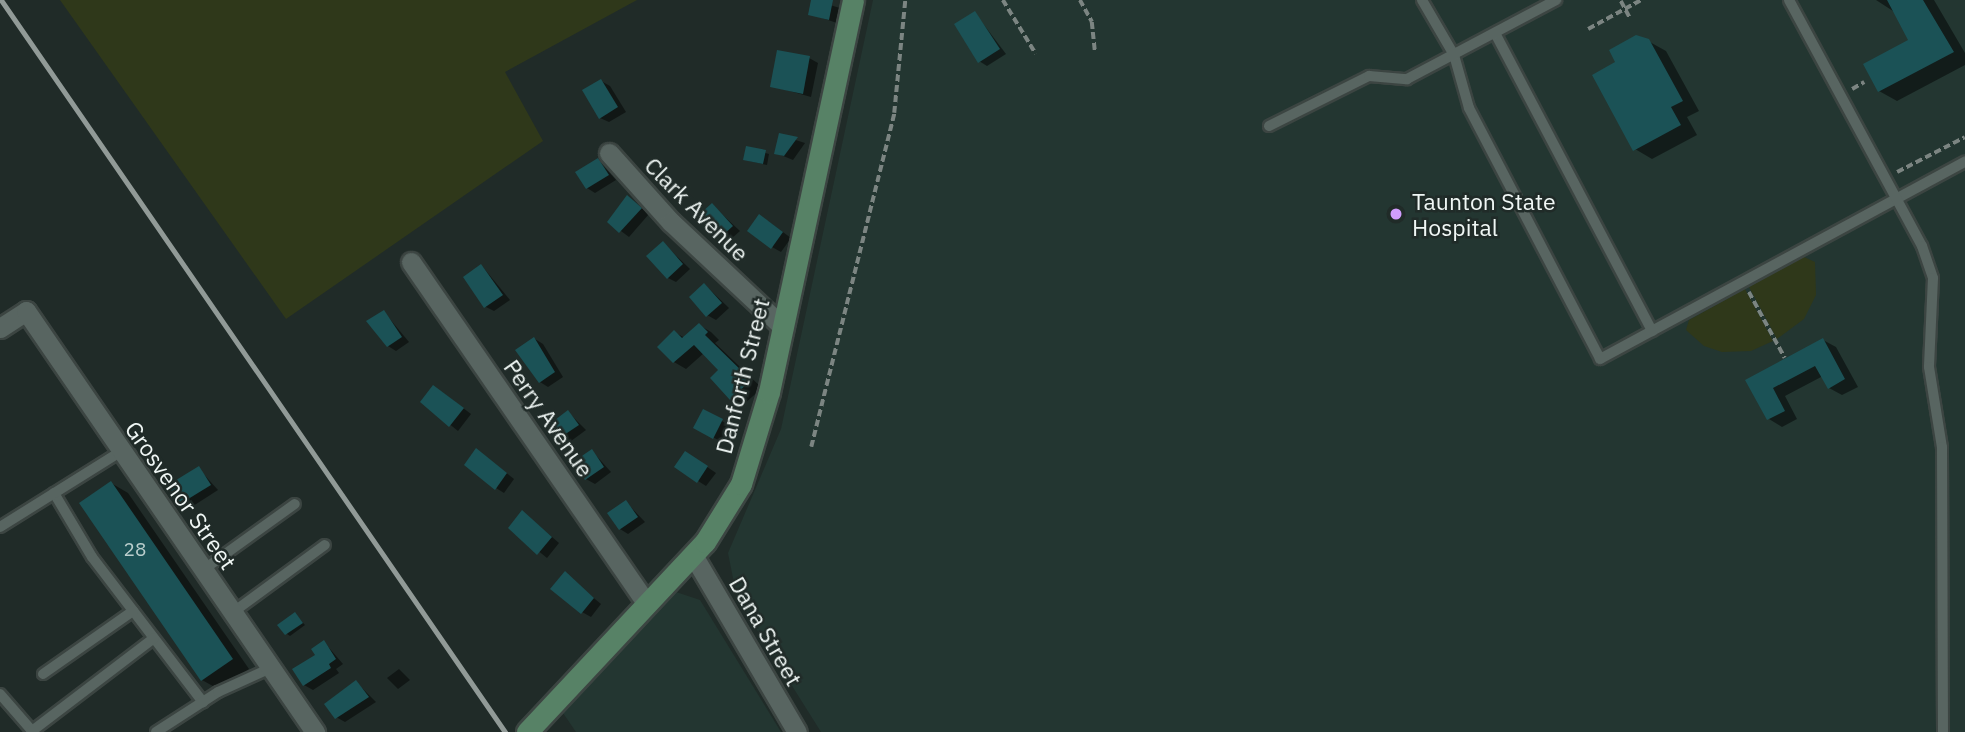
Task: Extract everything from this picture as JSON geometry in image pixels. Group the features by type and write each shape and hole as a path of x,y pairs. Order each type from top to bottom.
{"street":[{"name":"Danforth Street","path":"527,732 693,555 741,484 764,416 853,0"},
{"name":"Clark Avenue","path":"609,153 666,216 783,327"},
{"name":"Perry Avenue","path":"411,262 646,603"},
{"name":"Grosvenor Street","path":"0,328 26,311 120,452 315,732"},
{"name":"Dana Street","path":"693,555 797,732"}],"lane":[{"path":"1422,0 1454,55 1469,107 1600,359 1965,162"},
{"path":"1269,126 1369,76 1406,79 1556,0"},
{"path":"1789,0 1927,257 1935,290 1928,367 1943,464 1943,732"},
{"path":"1494,33 1652,331"},
{"path":"0,527 120,452"},
{"path":"54,494 92,557 203,702"},
{"path":"203,571 295,504"},
{"path":"232,613 325,545"},
{"path":"43,674 133,611"},
{"path":"0,694 33,731 155,638"},
{"path":"156,732 203,702 271,668"}],"path":[{"path":"811,447 894,113 905,0"},
{"path":"1003,0 1036,54"},
{"path":"1080,0 1092,22 1095,53"},
{"path":"1588,29 1640,0"},
{"path":"1621,1 1630,18"},
{"path":"1858,101 1852,89 1864,82"},
{"path":"1891,162 1897,174 1965,137"},
{"path":"1743,282 1785,358"}],"shaded area":[{"name":"Taunton State Hospital","path":"873,0 1965,0 1965,732 821,732 737,598 728,553 781,429"},
{"path":"676,592 700,600 781,732 576,732 563,713"}],"green space":[{"path":"60,0 637,0 505,72 543,141 286,319"},
{"path":"1804,257 1815,262 1816,295 1804,319 1777,339 1749,287"},
{"path":"1745,289 1773,341 1751,351 1722,352 1704,346 1686,330 1689,320"}],"building":[{"path":"811,0 833,0 829,20 808,15"},
{"path":"1887,0 1923,0 1954,52 1878,92 1863,64 1908,40"},
{"path":"975,11 1000,49 978,63 954,24"},
{"path":"1636,35 1649,39 1683,101 1671,107 1681,125 1633,151 1592,75 1615,62 1609,50"},
{"path":"777,50 810,56 803,94 770,87"},
{"path":"601,79 618,107 599,119 582,90"},
{"path":"779,133 798,137 784,156 774,154"},
{"path":"746,146 766,150 763,164 743,160"},
{"path":"598,158 609,175 586,189 575,172"},
{"path":"627,195 642,208 619,233 607,222"},
{"path":"712,203 733,226 722,236 701,213"},
{"path":"759,214 783,232 771,249 747,231"},
{"path":"663,241 683,264 667,279 646,256"},
{"path":"481,264 503,295 484,308 463,277"},
{"path":"704,283 722,303 706,317 689,297"},
{"path":"384,310 402,337 387,347 366,321"},
{"path":"699,323 708,332 705,335 751,380 730,400 710,378 718,370 694,345 673,363 657,347 674,330 682,338"},
{"path":"534,337 555,372 539,383 515,350"},
{"path":"1823,338 1845,379 1828,389 1815,366 1773,388 1785,411 1767,420 1745,380"},
{"path":"433,385 464,408 449,427 420,402"},
{"path":"703,409 723,419 713,439 693,428"},
{"path":"568,410 579,425 561,437 551,423"},
{"path":"476,448 507,473 495,490 464,465"},
{"path":"592,449 604,467 585,480 573,462"},
{"path":"685,451 708,466 697,483 674,467"},
{"path":"199,466 211,485 180,504 168,485"},
{"path":"111,481 233,659 201,681 79,503"},
{"path":"626,500 638,517 619,530 607,513"},
{"path":"522,510 552,537 537,555 508,528"},
{"path":"565,571 594,598 581,614 550,589"},
{"path":"295,612 303,623 285,635 277,625"},
{"path":"324,640 336,659 329,664 331,668 303,686 292,669 315,655 311,649"},
{"path":"356,680 369,697 335,719 324,704"}],"railway":[{"path":"1,0 505,732"}],"place":[{"name":"Taunton State Hospital","path":"1396,214"}]}
